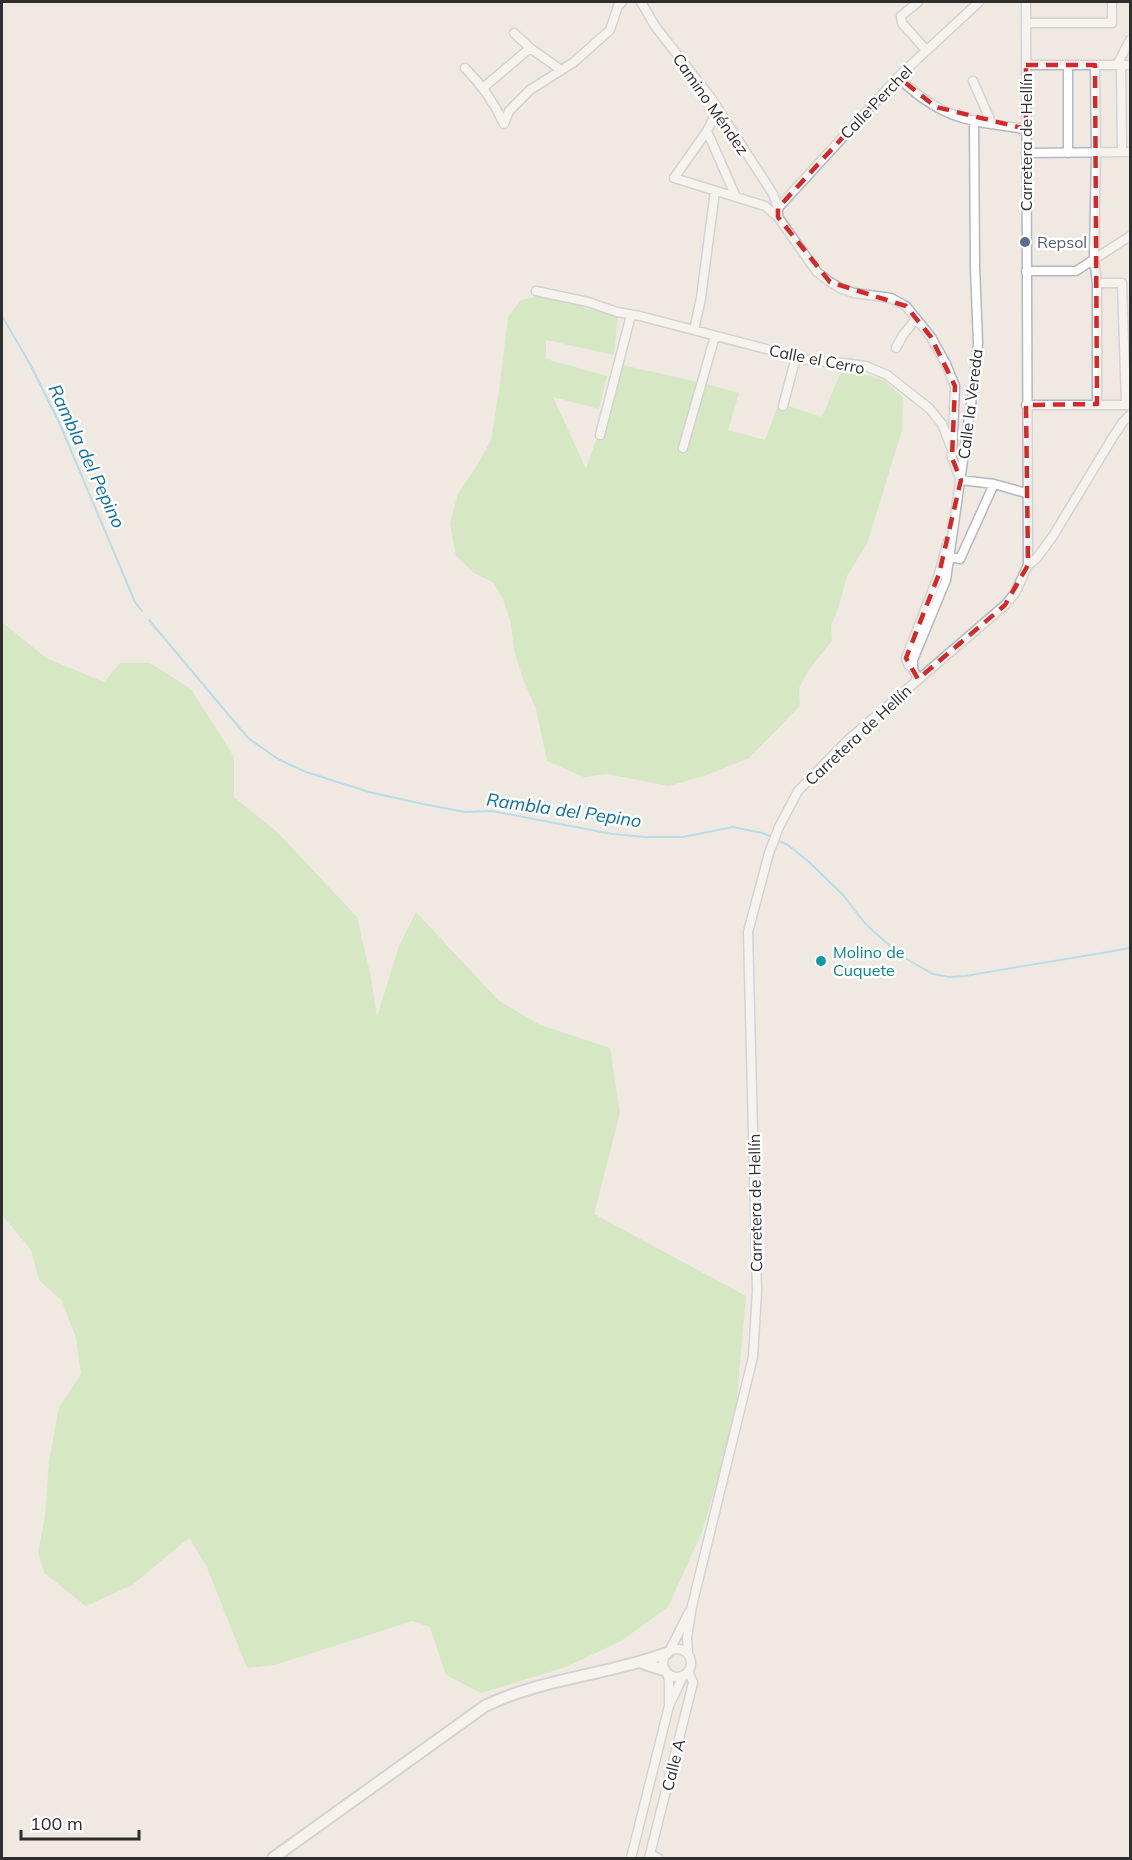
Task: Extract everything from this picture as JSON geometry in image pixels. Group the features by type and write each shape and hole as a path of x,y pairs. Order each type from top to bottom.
{"street":[{"path":"465,68 494,103 504,124 509,111 530,90 574,62 610,30 618,6 622,2"},
{"name":"Camino Méndez","path":"641,2 655,26 718,109 773,194 778,213"},
{"path":"918,2 901,16 902,23 926,50"},
{"name":"Calle Perchel","path":"778,213 898,77 979,2"},
{"name":"Carretera de Hellín","path":"631,1858 669,1706 692,1663 688,1654 687,1637 692,1606 753,1357 757,1292 747,932 769,853 798,791 848,740 1005,605 1015,593 1028,565 1026,2"},
{"path":"1026,23 1112,23 1112,2"},
{"path":"514,33 530,48 561,70"},
{"path":"1026,153 1126,152 1123,65 1131,40"},
{"path":"483,88 530,48"},
{"path":"1026,65 1123,65"},
{"path":"1068,65 1068,153"},
{"path":"1095,65 1094,258 1097,404"},
{"path":"898,77 936,107 958,116 1026,129"},
{"path":"973,81 992,124"},
{"path":"718,109 674,178 765,206 778,213 817,272 830,282 854,293 891,298 906,306 936,346 955,386 952,458 961,480 994,483 1026,493"},
{"name":"Calle la Vereda","path":"913,669 913,660 946,580 978,343 974,120"},
{"path":"706,131 736,197"},
{"path":"694,330 701,298 715,191"},
{"path":"1026,271 1076,271 1131,236"},
{"path":"1026,405 1128,404 1122,283 1096,283"},
{"name":"Calle el Cerro","path":"536,291 588,302 616,312 812,361 866,366 887,375 929,408 942,424 953,453"},
{"path":"600,435 631,315"},
{"path":"896,348 916,319"},
{"path":"683,448 715,336"},
{"path":"783,406 796,357"},
{"path":"1028,565 1036,559 1053,536 1113,437 1131,416"},
{"path":"950,557 960,559 994,483"},
{"path":"918,679 906,658 939,574 952,531"},
{"name":"Carretera de Hellín","path":"669,1706 669,1681 663,1661 692,1606"},
{"path":"273,1858 485,1707 525,1690 639,1662 680,1649 688,1654"},
{"path":"639,1662 655,1665 675,1677 686,1674"},
{"name":"Calle A","path":"652,1857 693,1682 686,1674"}],"highlighted area":[{"path":"1026,65 1095,65 1097,404 1026,405 1028,565 1005,605 918,679 906,658 939,574 961,480 952,458 955,386 931,337 906,306 830,282 778,217 778,208 898,77 936,107 1026,129"}],"green space":[{"path":"540,296 562,297 588,309 618,314 614,355 546,340 546,359 607,376 599,409 553,397 586,469 622,365 739,393 728,430 765,440 779,403 822,417 843,367 885,381 903,397 902,430 867,544 847,576 831,625 832,641 810,668 799,688 800,706 749,758 707,775 669,786 607,774 584,777 547,761 536,709 514,650 511,624 503,599 494,583 474,573 456,556 450,523 458,494 491,440 508,317 521,300"},
{"path":"2,622 46,658 104,682 120,663 150,663 191,689 234,757 234,797 277,832 357,917 377,1017 399,946 416,912 498,1000 540,1025 610,1048 620,1113 594,1214 746,1296 735,1420 702,1532 668,1607 621,1641 566,1667 481,1693 446,1675 430,1627 412,1621 275,1665 247,1668 206,1565 189,1538 132,1585 86,1606 44,1573 38,1552 45,1517 49,1461 59,1407 81,1374 76,1338 62,1301 39,1280 31,1250 2,1215"}],"waterway":[{"name":"Rambla del Pepino","path":"2,316 30,364 59,422 135,602 142,611"},
{"name":"Rambla del Pepino","path":"149,620 248,738 278,759 306,772 369,792 423,804 465,812 492,811 612,834 683,837 733,827 772,837"},
{"name":"Rambla del Pepino","path":"777,840 788,845 809,862 844,896 874,932 905,958 933,974 949,977 965,976 1130,948"}],"place":[{"name":"Repsol","path":"1025,242"},
{"name":"Molino de Cuquete","path":"821,961"}]}
